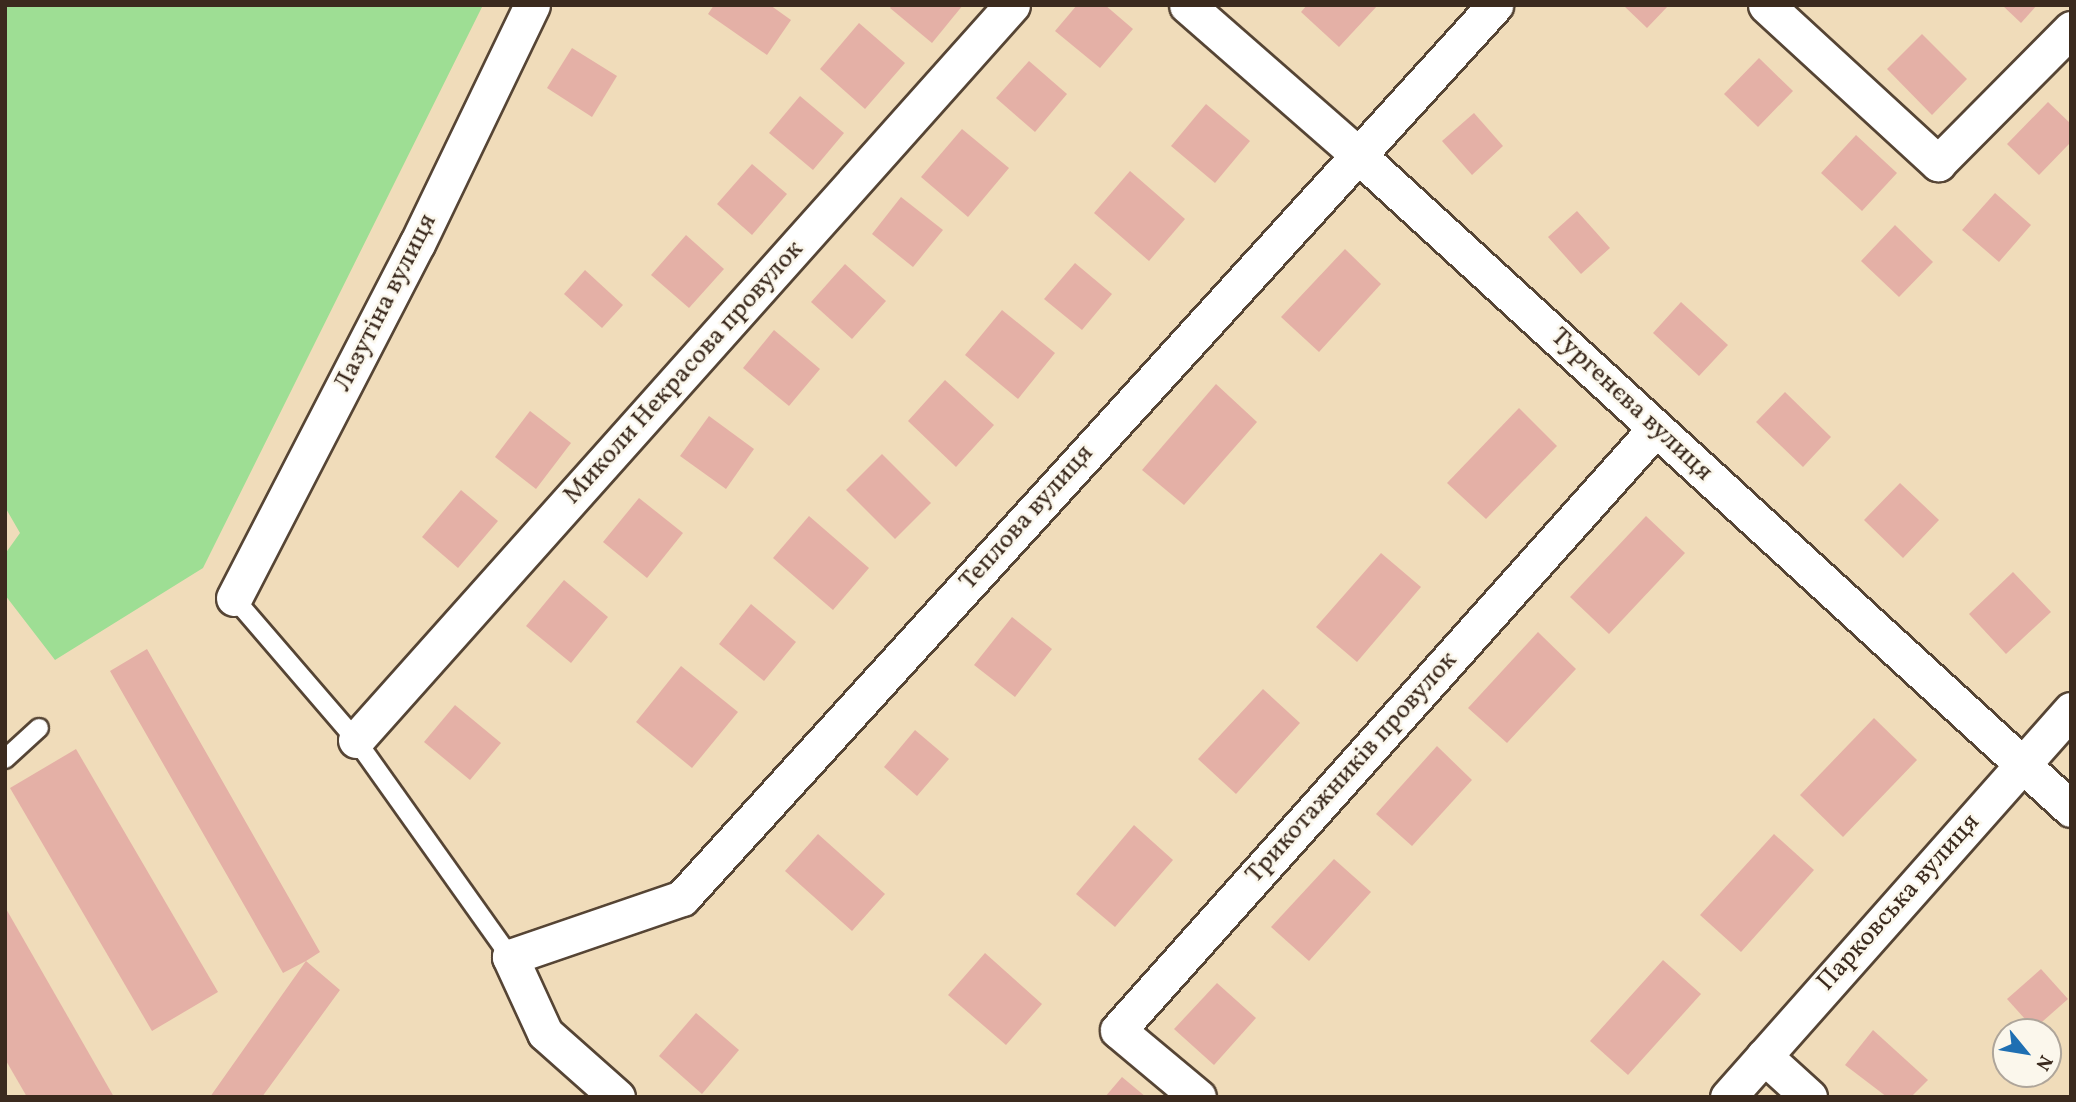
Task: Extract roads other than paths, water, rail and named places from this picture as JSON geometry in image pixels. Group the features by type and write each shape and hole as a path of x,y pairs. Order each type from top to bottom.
{"street":[{"name":"Лазутіна вулиця","path":"234,598 416,244 532,5"},
{"name":"Миколи Некрасова провулок","path":"356,740 1012,5"},
{"name":"Тургенєва вулиця","path":"1187,5 1357,154 2071,809"},
{"name":"Теплова вулиця","path":"510,957 682,898 1494,5"},
{"path":"1766,5 1938,163 2071,29"},
{"name":"Трикотажників провулок","path":"1198,1097 1118,1030 1656,428"},
{"name":"Парковська вулиця","path":"1728,1097 2071,710"},
{"path":"510,957 545,1032 617,1097"},
{"path":"1764,1056 1809,1097"}],"lane":[{"path":"234,598 356,740 510,957"},
{"path":"5,759 39,728"}]}
